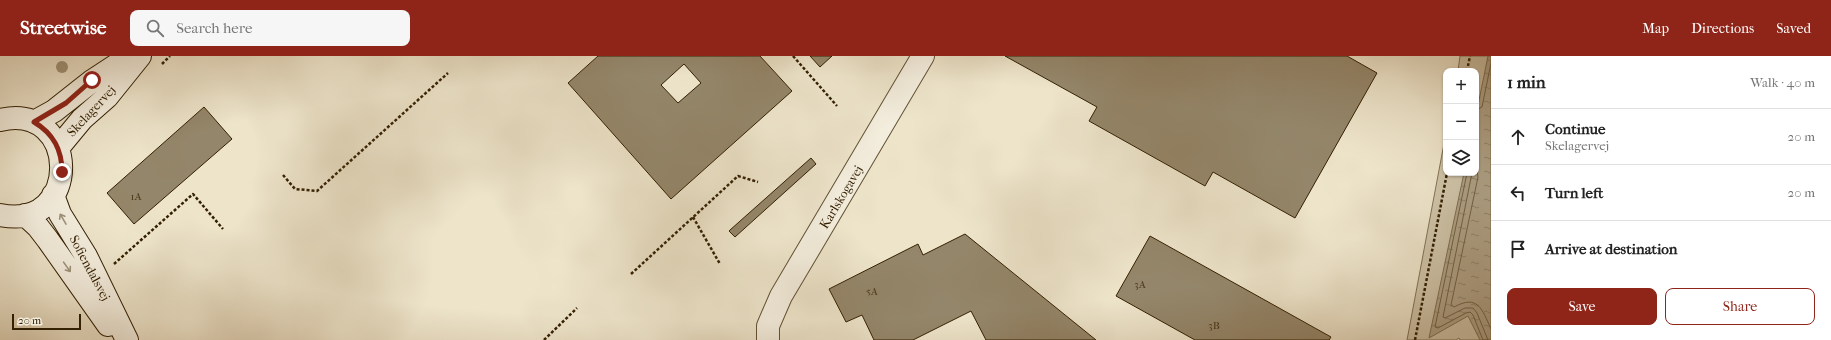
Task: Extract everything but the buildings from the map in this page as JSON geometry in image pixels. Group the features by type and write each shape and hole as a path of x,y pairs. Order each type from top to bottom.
{"street":[{"name":"Skelagervej","path":"34,122 54,111 92,80 130,56"},
{"name":"Skelagervej","path":"58,148 82,119 107,96 140,56"},
{"name":"Karlskogavej","path":"768,340 768,326 781,296 923,56"},
{"path":"0,215 17,217 41,208 53,195 59,184 62,172 62,160 58,148 49,133 34,122 20,118 2,117"},
{"name":"Sofiendalsvej","path":"53,195 60,214 86,256 127,340"},
{"name":"Sofiendalsvej","path":"25,215 45,236 119,340"}],"path":[{"path":"793,56 837,106"},
{"path":"1468,68 1470,56"},
{"path":"283,175 295,189 317,191 448,73"},
{"path":"631,274 738,176 758,182"},
{"path":"1415,340 1446,176"},
{"path":"96,277 107,270 193,194 223,229"},
{"path":"693,217 720,264"},
{"path":"544,340 577,308"}],"shaded area":[{"path":"1460,56 1491,56 1491,340 1460,340 1459,338 1456,340 1407,340 1443,149 1443,176 1479,176 1479,68 1458,68"}],"water":[{"path":"1488,56 1491,56 1491,339 1480,340 1468,316 1429,338 1463,176 1479,176 1479,100"}],"route":[{"path":"62,172 62,160 54,140 49,133 34,122 66,103 92,80"}]}
